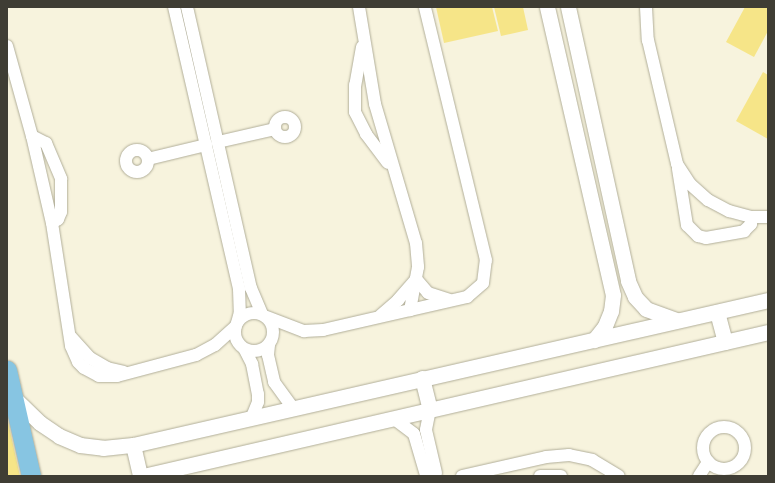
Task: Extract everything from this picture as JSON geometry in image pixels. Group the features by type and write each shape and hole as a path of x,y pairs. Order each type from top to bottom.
{"main road":[{"path":"7,370 31,476"}],"street":[{"path":"174,7 251,288 264,316 274,329 268,355 274,382 293,408"},
{"path":"187,7 239,289 240,312 234,334 252,364 256,385 258,402 252,417"},
{"path":"359,7 363,38 380,126 416,243 416,279 410,310"},
{"path":"215,345 262,350 286,334 304,330 323,330 467,297 479,287 486,271 486,260 425,7"},
{"path":"547,7 613,295 611,311 605,326 594,340"},
{"path":"568,7 628,281 635,298 646,309 678,321"},
{"path":"640,7 646,24 678,164 685,217 692,231 706,238 739,233 748,228 752,217"},
{"path":"646,7 646,24"},
{"path":"363,38 355,85 355,112 366,134 392,169"},
{"path":"7,46 32,136 52,223 71,337 90,358 107,368 125,373 192,356 215,345 248,314 264,316 304,330"},
{"path":"355,85 372,86"},
{"path":"366,134 380,126"},
{"path":"148,159 275,129"},
{"path":"32,136 46,143 61,179 61,212 58,219 52,223"},
{"path":"678,164 690,184 708,200 729,211 752,217 768,217"},
{"path":"416,279 425,290 437,298 456,299"},
{"path":"377,317 398,300 416,279"},
{"path":"13,397 52,432 80,445 103,448 133,445 768,300"},
{"path":"717,312 725,342"},
{"path":"144,476 768,332"},
{"path":"753,336 768,342"},
{"path":"422,378 430,409 426,430 433,475"},
{"path":"256,385 274,382"},
{"path":"393,418 414,434 433,475"},
{"path":"133,445 140,476"},
{"path":"462,476 546,457 569,455 592,460 619,476"},
{"path":"699,476 712,468"},
{"path":"540,476 561,476"}],"shaded area":[{"path":"436,7 492,7 498,31 444,43"},
{"path":"494,7 523,7 528,30 501,36"},
{"path":"745,7 768,7 768,31 754,57 726,42"},
{"path":"763,72 768,75 768,139 736,121"},
{"path":"7,417 20,476 7,476"}]}
